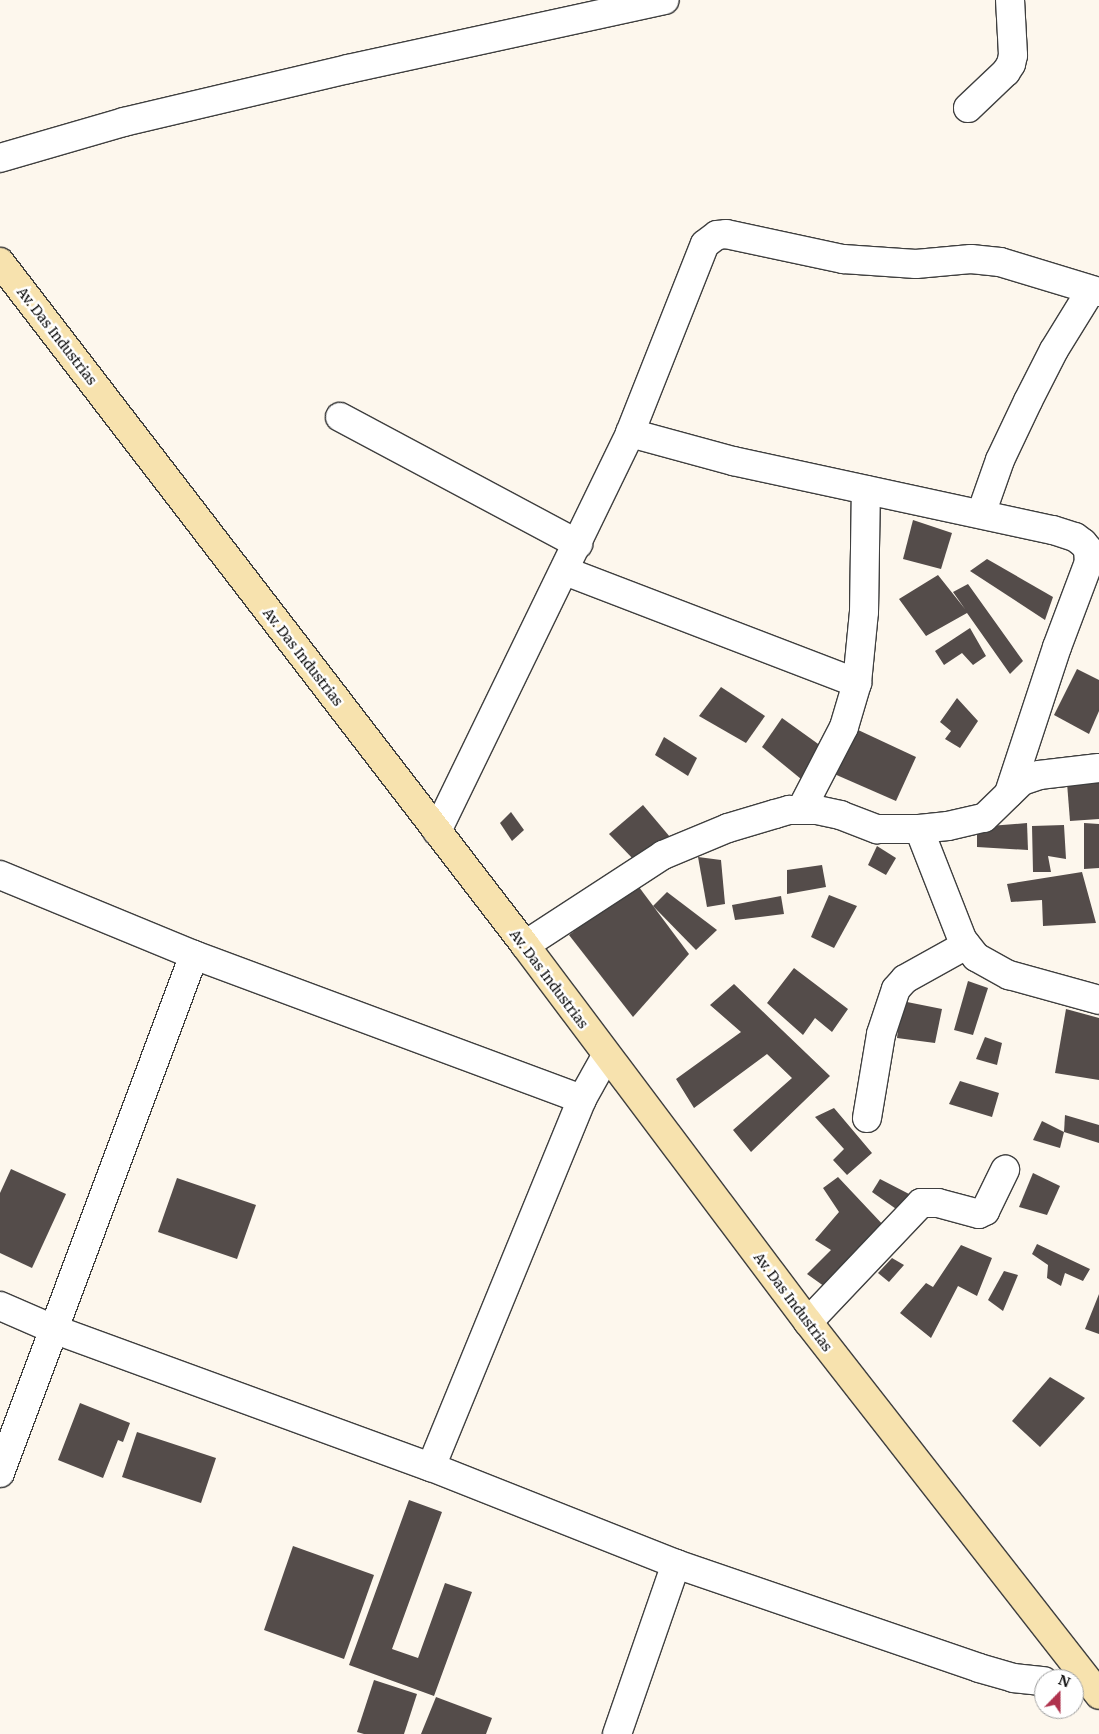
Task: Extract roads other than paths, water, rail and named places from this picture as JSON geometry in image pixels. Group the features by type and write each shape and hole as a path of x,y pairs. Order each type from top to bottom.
{"main road":[{"name":"Av. Das Industrias","path":"0,262 525,945 606,1056 1088,1687"}],"street":[{"path":"0,158 134,120 570,10 665,0"},
{"path":"968,108 1006,72 1011,64 1013,55 1010,0"},
{"path":"437,831 565,571 630,433 705,244 717,235 726,234 843,260 916,264 971,259 1000,262 1095,291 1054,350 1000,460 981,514"},
{"path":"340,417 578,544"},
{"path":"630,433 733,462 981,514 1075,537 1083,543 1090,555 1009,793"},
{"path":"801,810 844,728 857,684 864,612 866,490"},
{"path":"565,571 857,684"},
{"path":"525,945 663,855 728,828 789,810 817,810 840,815 877,828 919,829 984,818 1022,781 1039,775 1099,768"},
{"path":"919,829 966,945 976,957 1009,975 1099,1000"},
{"path":"0,875 194,955 582,1099"},
{"path":"867,1118 881,1034 896,989 905,979 966,945"},
{"path":"0,1473 194,955"},
{"path":"431,1467 582,1099 606,1056"},
{"path":"808,1322 921,1203 938,1203 980,1214 985,1211 1005,1170"},
{"path":"0,1306 54,1328 431,1467 676,1564 979,1668 1013,1678 1034,1680"},
{"path":"617,1734 676,1564"}]}
